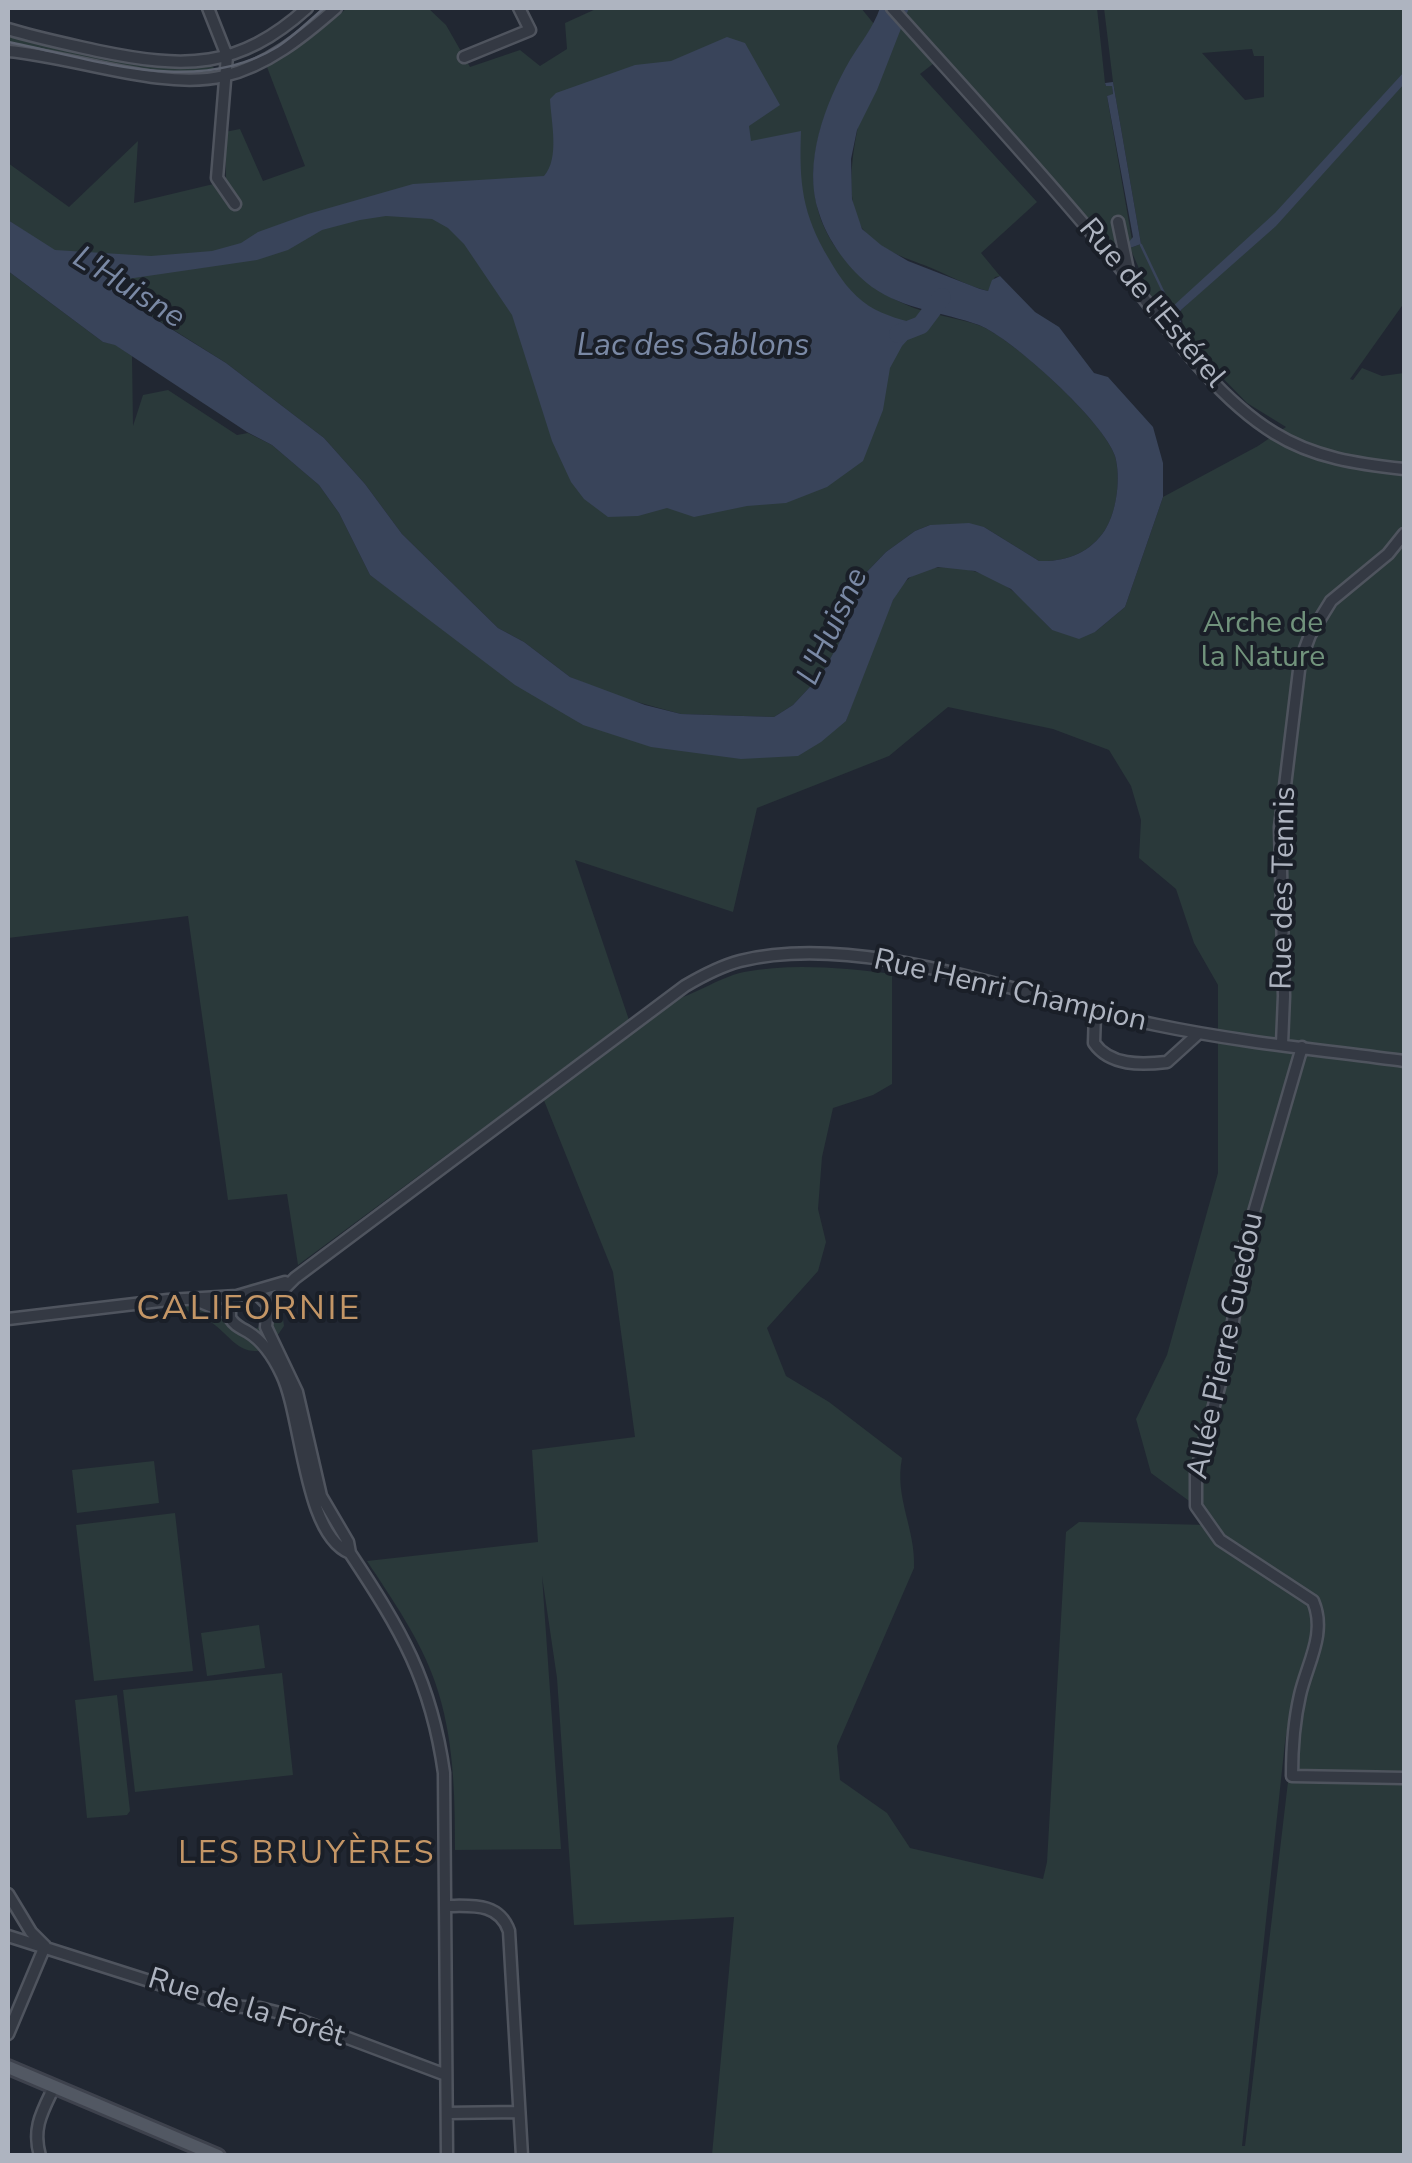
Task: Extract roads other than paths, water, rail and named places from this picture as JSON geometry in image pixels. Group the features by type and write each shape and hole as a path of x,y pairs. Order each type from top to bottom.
{"main road":[{"path":"8,2067 218,2156"}],"street":[{"path":"208,8 228,56 217,178 234,204"},
{"path":"8,29 151,62 200,61 228,56 262,42 307,8"},
{"path":"8,51 177,78 226,76 267,59 336,8"},
{"path":"464,58 530,30 519,8"},
{"name":"Rue de l'Estérel","path":"892,8 1241,409 1310,452 1404,469"},
{"path":"1118,222 1130,282"},
{"name":"Rue des Tennis","path":"1282,1044 1280,827 1300,662 1330,601 1388,554 1404,534"},
{"name":"Rue Henri Champion","path":"268,1305 296,1278 685,986 736,962 804,955 912,964 1095,1013 1199,1033 1404,1061"},
{"path":"1095,1013 1094,1043 1112,1059 1160,1063 1173,1060 1199,1033"},
{"path":"1174,1028 1180,1052"},
{"name":"Allée Pierre Guedou","path":"1302,1047 1245,1243 1228,1354 1196,1472 1196,1506 1220,1540 1313,1601 1318,1612 1314,1649 1298,1711 1292,1776 1404,1778"},
{"name":"Rue Henri Champion","path":"255,1292 296,1278"},
{"path":"8,1320 255,1292 268,1305 271,1339 297,1392 321,1496 348,1542 350,1553 411,1650 430,1698 444,1773 447,2156"},
{"path":"237,1296 230,1314 236,1326 270,1354 282,1376 294,1412 310,1497 340,1549 350,1553"},
{"path":"190,1298 230,1314"},
{"path":"246,1331 258,1329 267,1320"},
{"path":"8,1894 44,1946 8,2034"},
{"path":"446,1906 491,1908 506,1922 512,1962 522,2156"},
{"name":"Rue de la Forêt","path":"8,1936 228,2006 284,2014 446,2075"},
{"path":"40,2156 34,2137 54,2087"},
{"path":"447,2114 519,2112"}],"water":[{"name":"Lac des Sablons","path":"880,8 909,8 857,130 851,159 852,199 862,229 908,261 980,289 988,291 992,280 1000,276 1035,312 1059,327 1094,373 1108,377 1153,427 1163,463 1163,497 1125,607 1095,632 1079,639 1052,630 1011,589 975,571 938,567 908,578 893,600 846,721 798,756 741,759 651,747 583,725 515,685 370,575 339,513 319,485 272,445 115,345 103,342 8,271 8,220 55,250 151,256 212,251 308,214 413,184 544,176 552,160 550,99 556,93 635,65 671,61 727,37 745,43 780,105 749,126 751,141 801,131 804,198 813,227 833,266 851,291 869,306 921,325 902,346 890,368 883,410 863,461 827,487 786,503 694,517 667,508 638,516 608,517 584,499 571,482 552,441 512,315 464,244 432,219 386,216 360,220 322,230 288,250 257,260 127,279 119,282 118,296 226,363 324,438 402,534 498,628 524,642 570,677 681,714 774,717 793,705 821,675 839,643 861,578 886,552 915,531 930,525 969,523 984,527 1039,561 1059,560 1085,550 1099,538 1109,522 1117,494 1117,464 1108,441 1034,363 979,325 911,306 872,287 848,264 828,234 814,194 819,134 841,77"},
{"path":"1404,72 1404,84 1276,226 1181,310 1178,315 1183,327 1176,332 1179,327 1172,307 1275,213"},
{"path":"1113,82 1141,244 1130,248 1128,243 1133,237 1107,96 1113,94 1112,86 1105,83"}],"waterway":[{"path":"1141,245 1179,325"},
{"path":"898,334 921,325 942,297"}],"tram line":[{"path":"8,42 144,70 212,70 245,62 277,47 324,8"}],"district":[{"name":"CALIFORNIE","path":"249,1311"},
{"name":"LES BRUYÈRES","path":"307,1855"}],"water label":[{"name":"L'Huisne","path":"128,289"},
{"name":"L'Huisne","path":"834,627"}],"park label":[{"name":"Arche de la Nature","path":"1263,642"}]}
